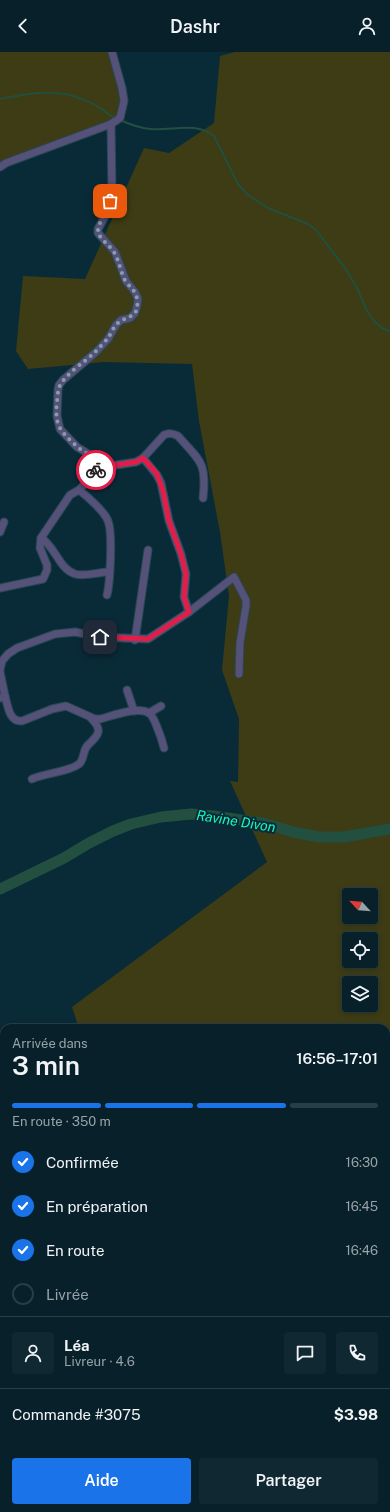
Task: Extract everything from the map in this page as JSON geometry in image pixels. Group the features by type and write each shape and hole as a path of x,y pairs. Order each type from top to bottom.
{"street":[{"path":"0,168 6,163 111,124 120,118 124,101 112,52"},
{"path":"96,472 97,465 89,453 77,447 60,429 57,416 58,390 63,380 96,352 121,320 130,318 135,313 137,306 138,298 126,281 114,252 98,233 98,229 109,209 112,192 111,124"},
{"path":"0,588 43,579 47,570 47,565 40,548 41,538 70,496 79,490 96,472 110,466 136,462 143,458 164,435 168,433 178,436 200,460 204,470 205,482 203,498"},
{"path":"143,458 157,474 163,491 169,521 181,554 186,574 184,597 189,612"},
{"path":"79,490 108,520 110,530 110,584 107,595"},
{"path":"0,532 4,522"},
{"path":"41,538 49,543 64,566 71,572 82,574 109,572"},
{"path":"135,640 148,550"},
{"path":"164,748 156,723 149,713 143,711 134,710 100,719 91,718 66,706 59,706 22,721 18,721 11,716 3,697 0,671 2,661 8,654 17,648 55,634 75,632 100,637 135,640 148,639 189,612 234,577 246,600 240,642 239,674"},
{"path":"127,690 134,710"},
{"path":"149,713 161,706"},
{"path":"32,779 79,764 82,760 86,746 95,739 98,734 96,723 91,718"}],"shaded area":[{"path":"0,52 112,52 122,88 120,118 0,167"},
{"path":"235,52 390,52 390,1024 78,1024 72,1007 267,862 230,781 238,782 239,719 222,670 229,596 220,532 199,421 192,364 104,362 28,369 16,351 23,276 85,279 144,148 169,153 214,123 220,56"}],"waterway":[{"path":"0,99 39,93 75,96 102,109 116,119"},
{"path":"120,120 138,127 150,129 199,129 207,131 214,136 238,184 248,195 268,208 308,224 316,230 345,268 357,288 367,311 374,321 382,328 390,331"},
{"name":"Ravine Divon","path":"0,889 64,858 113,831 131,824 161,817 191,814 214,816 263,823 293,832 319,837 344,837 390,829"}],"way so far":[{"path":"96,470 97,465 92,456 77,447 60,429 57,416 57,403 58,390 63,380 96,352 121,320 130,318 135,313 137,306 138,298 126,281 114,252 98,233 100,223 109,209 110,201"}],"route":[{"path":"96,470 96,472 110,466 136,462 143,458 157,474 163,491 166,511 181,554 186,574 184,597 189,612 148,639 135,640 100,637"}]}
